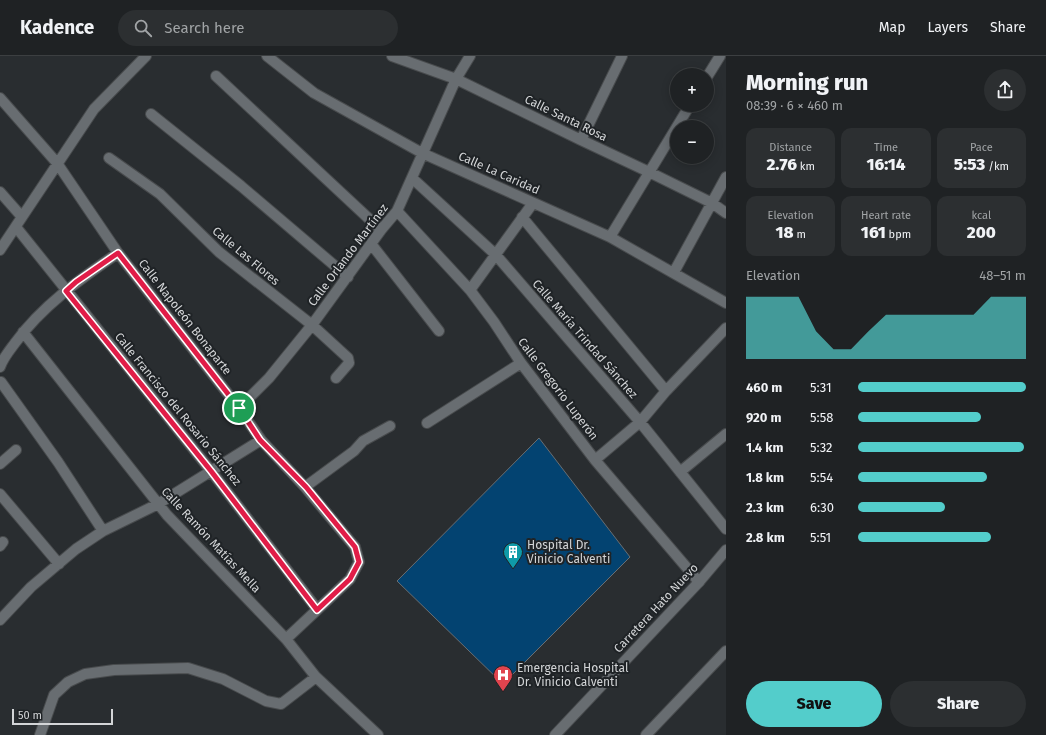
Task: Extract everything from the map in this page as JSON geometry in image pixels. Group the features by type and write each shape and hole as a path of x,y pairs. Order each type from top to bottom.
{"street":[{"path":"1,246 94,109 146,56"},
{"name":"Calle La Caridad","path":"267,56 314,93 422,153 610,237 674,272 726,303"},
{"name":"Calle Santa Rosa","path":"392,56 456,79 712,203 726,213"},
{"name":"Calle Orlando Martínez","path":"239,408 269,378 312,325 397,211 456,79 470,56"},
{"path":"713,68 720,56"},
{"path":"581,140 620,57"},
{"path":"216,76 382,230"},
{"name":"Calle Napoleón Bonaparte","path":"0,98 57,163 118,253 239,408 260,440 306,487 355,547 359,562 350,579 317,610"},
{"path":"610,237 686,112"},
{"path":"151,114 241,186 348,277"},
{"name":"Calle Las Flores","path":"109,158 160,194 218,252 312,325 348,358 349,363 336,378"},
{"path":"674,272 726,177"},
{"name":"Calle María Trindad Sánchez","path":"412,178 496,255 640,422 726,529"},
{"path":"0,192 22,217"},
{"path":"470,290 533,203"},
{"name":"Calle Gregorio Luperón","path":"397,211 470,290 494,322 521,363 595,460 698,582"},
{"path":"522,217 666,391"},
{"name":"Calle Francisco del Rosario Sánchez","path":"16,226 66,291 211,471 317,610"},
{"path":"372,245 439,331"},
{"path":"0,366 3,359 24,332 66,291 76,282 118,253"},
{"path":"595,460 640,422 666,391 726,328"},
{"name":"Calle Ramón Matías Mella","path":"24,332 167,515 286,639 316,677 378,735"},
{"path":"427,423 521,363"},
{"path":"0,381 58,462 103,531"},
{"path":"306,487 354,451 363,442 390,426"},
{"path":"680,472 726,434"},
{"path":"0,620 31,587 76,549 103,531 158,504 260,440"},
{"path":"0,464 16,450"},
{"path":"0,494 59,564"},
{"name":"Carretera Hato Nuevo","path":"555,735 726,550"},
{"path":"286,639 317,610"},
{"path":"646,735 726,651"},
{"path":"40,735 54,695 68,682 85,674 114,670 188,668 223,679 266,701 281,704 316,677"}],"building":[{"name":"Hospital Dr. Vinicio Calventi","path":"539,438 630,557 503,684 397,581"}],"place":[{"name":"Hospital Dr. Vinicio Calventi","path":"513,569"},
{"name":"Emergencia Hospital Dr. Vinicio Calventi","path":"503,692"}],"route":[{"path":"118,253 239,408 260,440 306,487 355,547 359,562 350,579 317,610 211,471 66,291 76,282 118,253"}]}
